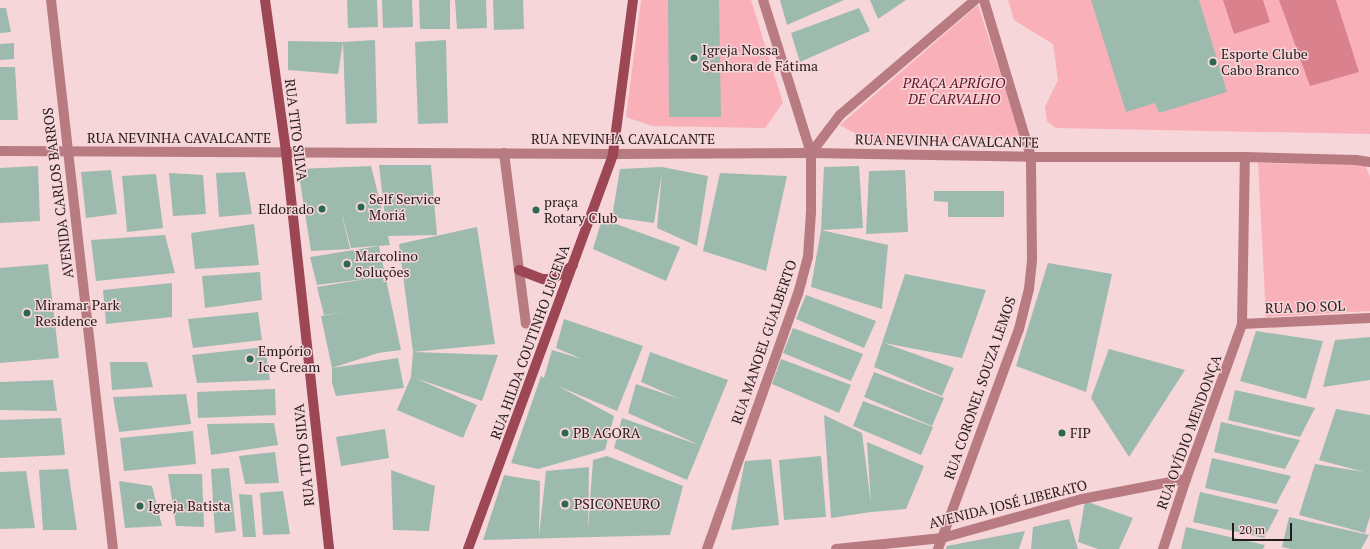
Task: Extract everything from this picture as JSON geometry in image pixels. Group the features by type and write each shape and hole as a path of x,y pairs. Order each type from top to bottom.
{"main road":[{"name":"RUA TITO SILVA","path":"266,0 286,152 329,549"},
{"name":"RUA HILDA COUTINHO LUCENA","path":"468,549 574,264 613,154 633,0"},
{"path":"519,270 543,279 550,279 562,274 574,264"}],"street":[{"name":"AVENIDA CARLOS BARROS","path":"51,0 114,549"},
{"name":"RUA MANOEL GUALBERTO","path":"707,549 798,294 808,257 811,212 811,153 763,0"},
{"path":"811,153 840,115 975,0"},
{"name":"RUA CORONEL SOUZA LEMOS","path":"938,549 1019,328 1029,288 1033,223 1031,157 984,0"},
{"name":"RUA NEVINHA CAVALCANTE","path":"0,151 613,154 811,153 1031,157 1245,157 1356,160 1370,162"},
{"name":"RUA HILDA COUTINHO LUCENA","path":"504,153 526,324"},
{"name":"RUA OVÍDIO MENDONÇA","path":"1163,549 1186,479 1242,324 1245,157"},
{"name":"RUA DO SOL","path":"1242,324 1370,318"},
{"name":"AVENIDA JOSÉ LIBERATO","path":"836,549 942,538 1082,499 1186,479"}],"green space":[{"path":"641,0 751,0 783,103 765,128 652,126 626,117"},
{"name":"Esporte Clube Cabo Branco","path":"1008,0 1370,0 1370,134 1056,128 1047,121 1045,107 1058,80 1053,44 1014,20"},
{"name":"PRAÇA APRÍGIO DE CARVALHO","path":"978,5 1021,137 927,143 872,143 840,125"},
{"path":"1258,163 1365,165 1370,177 1370,311 1266,317"}],"shaded area":[{"path":"1223,0 1263,0 1270,22 1234,34"},
{"path":"1279,0 1336,0 1359,72 1310,86"}],"building":[{"path":"347,0 377,0 378,27 348,28"},
{"path":"382,0 412,0 413,27 383,28"},
{"path":"419,0 450,0 450,29 420,29"},
{"path":"455,0 486,0 487,28 457,29"},
{"path":"493,0 523,0 524,29 494,30"},
{"name":"Igreja Nossa Senhora de Fátima","path":"668,0 719,0 721,117 669,117"},
{"path":"780,0 844,0 787,25"},
{"path":"870,0 906,0 878,19"},
{"path":"1091,0 1199,0 1227,92 1159,113 1155,103 1126,112"},
{"path":"0,8 6,8 11,32 0,33"},
{"path":"859,8 870,31 800,62 791,33"},
{"path":"375,40 377,123 346,124 343,42"},
{"path":"446,40 448,123 418,124 415,42"},
{"path":"288,41 343,42 338,74 288,70"},
{"path":"14,43 14,59 0,60 0,44"},
{"path":"0,67 15,67 18,120 0,120"},
{"path":"379,165 431,165 437,235 388,236 390,245 351,248 340,207 350,249 311,251 298,169 371,166 386,226"},
{"path":"38,166 40,221 0,223 0,168"},
{"path":"859,166 863,228 821,230 824,167"},
{"path":"662,167 708,176 697,246 657,228 662,172 654,223 612,217 620,169"},
{"path":"111,170 117,214 86,218 81,172"},
{"path":"905,170 908,232 866,234 869,171"},
{"path":"245,172 252,214 219,217 216,173"},
{"path":"169,173 203,175 206,214 173,216"},
{"path":"720,173 787,176 766,271 703,251"},
{"path":"156,174 163,228 127,232 122,176"},
{"path":"934,191 1004,191 1004,217 948,217 948,202 934,201"},
{"path":"602,219 680,247 666,281 593,249"},
{"path":"254,224 259,265 195,269 191,233"},
{"path":"477,227 495,344 413,352 399,244"},
{"path":"821,230 888,245 882,309 811,287"},
{"path":"165,235 175,273 96,281 91,240"},
{"path":"379,246 401,350 378,353 332,368 321,316 345,312 324,315 317,287 372,278 317,285 310,257"},
{"path":"1048,263 1112,274 1086,392 1016,366"},
{"name":"Miramar Park Residence","path":"48,264 59,358 0,363 0,268"},
{"path":"260,272 262,300 205,308 202,276"},
{"path":"905,274 986,290 962,358 884,343 954,368 942,396 874,367"},
{"path":"172,283 172,317 106,324 103,290"},
{"path":"806,295 876,321 864,348 796,319"},
{"path":"258,312 262,340 193,348 188,319"},
{"path":"564,319 643,346 617,411 558,386 614,416 605,450 538,469 511,463 541,376 544,378 552,350 582,359 556,348"},
{"path":"793,328 863,354 851,381 783,353"},
{"path":"1256,331 1323,341 1306,399 1240,381"},
{"path":"1370,337 1370,380 1323,387 1335,340"},
{"path":"265,347 270,380 197,383 192,355"},
{"path":"1109,349 1185,370 1129,457 1091,398"},
{"path":"413,352 498,355 482,401 415,378 477,405 463,438 397,410 411,377"},
{"path":"650,352 728,380 687,480 614,448 622,418 699,445 628,413 636,384 680,399 641,382"},
{"path":"398,358 404,388 336,396 332,383 332,368"},
{"path":"781,359 851,385 839,413 772,384"},
{"path":"110,362 147,362 153,387 112,390"},
{"path":"874,372 944,398 932,426 864,397"},
{"path":"53,380 57,411 0,410 0,382"},
{"path":"275,389 276,415 198,418 197,392"},
{"path":"1235,390 1315,408 1300,437 1228,420"},
{"path":"186,394 191,424 119,432 113,397"},
{"path":"863,401 933,427 921,455 853,426"},
{"path":"1336,409 1370,415 1370,516 1365,533 1299,515 1315,464 1364,472 1319,460"},
{"path":"824,415 862,433 871,504 867,442 924,466 906,509 831,518"},
{"path":"61,418 65,455 0,458 0,420"},
{"path":"1221,422 1300,440 1285,469 1214,452"},
{"path":"274,423 278,445 211,455 207,424"},
{"path":"385,429 389,458 341,466 336,437"},
{"path":"193,431 196,464 124,471 120,438"},
{"path":"275,452 279,483 245,484 239,456"},
{"path":"607,456 683,486 670,535 483,540 504,475 540,481 539,536 546,471 589,467 588,529 593,460"},
{"path":"821,456 826,517 784,520 779,460"},
{"path":"1212,458 1291,476 1276,504 1205,488"},
{"path":"771,459 779,525 731,530 745,461"},
{"path":"229,468 236,531 215,533 211,469"},
{"path":"68,469 77,530 43,530 39,470"},
{"path":"391,470 435,486 429,531 393,530"},
{"path":"26,471 35,528 0,529 0,472"},
{"path":"168,474 202,474 204,527 176,526"},
{"name":"Igreja Batista","path":"119,481 152,486 162,526 125,528"},
{"path":"283,491 290,534 263,535 260,493"},
{"path":"1200,492 1279,510 1264,538 1193,522"},
{"path":"239,494 252,495 256,537 243,537"},
{"path":"1085,501 1133,518 1119,549 1098,549 1078,542"},
{"path":"1289,517 1369,535 1361,549 1291,549 1282,547"},
{"path":"1069,519 1078,549 1031,549 1033,527"},
{"path":"1186,527 1265,545 1263,549 1181,549"},
{"path":"1025,531 1019,549 946,549 947,546"}],"place":[{"name":"Igreja Nossa Senhora de Fátima","path":"694,58"},
{"name":"Esporte Clube Cabo Branco","path":"1213,62"},
{"name":"Self Service Moriá","path":"361,207"},
{"name":"Eldorado","path":"322,209"},
{"name":"praça Rotary Club","path":"536,210"},
{"name":"Marcolino Soluções","path":"347,264"},
{"name":"Miramar Park Residence","path":"27,313"},
{"name":"Empório Ice Cream","path":"250,359"},
{"name":"PB AGORA","path":"565,433"},
{"name":"FIP","path":"1062,433"},
{"name":"PSICONEURO","path":"565,504"},
{"name":"Igreja Batista","path":"140,506"}]}
